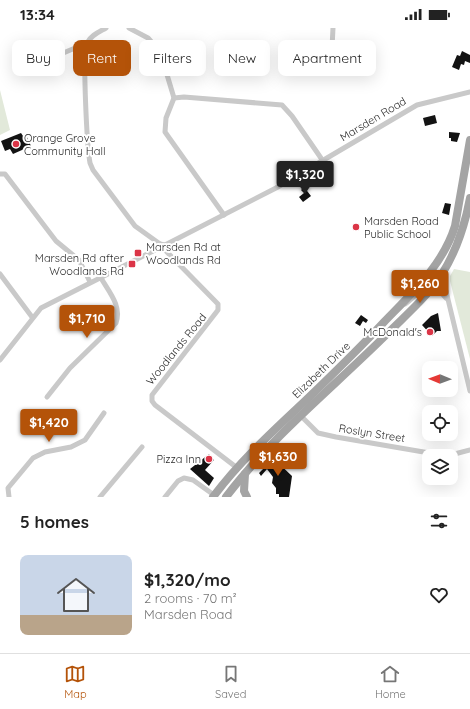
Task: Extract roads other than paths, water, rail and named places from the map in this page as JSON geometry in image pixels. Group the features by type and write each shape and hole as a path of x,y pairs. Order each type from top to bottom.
{"main road":[{"name":"Elizabeth Drive","path":"213,496 236,467 398,308 438,262 452,237 458,213 470,140"},
{"name":"Elizabeth Drive","path":"226,497 264,450 430,291 449,263 459,242 470,198"},
{"path":"246,472 244,491 247,497"}],"street":[{"path":"90,40 94,34 106,28"},
{"path":"129,28 148,38 155,46 165,68 174,98 166,118 165,132 224,215"},
{"path":"332,40 333,28"},
{"name":"Woodlands Road","path":"85,76 91,167 135,226 162,246 218,304 218,310 152,395 152,401 155,405 236,467"},
{"name":"Marsden Road","path":"0,360 32,317 45,306 276,188 417,105 470,92"},
{"path":"174,98 184,97 282,105 292,116 323,161"},
{"path":"0,174 5,174 56,241 79,260 90,282"},
{"path":"0,274 32,317"},
{"path":"47,397 70,368 116,323 118,315 117,306 101,278"},
{"path":"398,308 412,300 428,283 437,282 444,287 470,391"},
{"path":"430,291 439,290 447,299"},
{"path":"9,497 8,488 33,458 45,452 71,447 85,440 104,412"},
{"name":"Roslyn Street","path":"301,416 318,433 336,437 447,456 470,450"},
{"path":"100,497 142,447"},
{"path":"166,497 178,481 184,478 194,480 213,496"}],"place":[{"name":"Orange Grove Community Hall","path":"16,144"},
{"name":"Marsden Road Public School","path":"356,227"},
{"name":"Marsden Rd at Woodlands Rd","path":"138,253"},
{"name":"Marsden Rd after Woodlands Rd","path":"132,264"},
{"name":"McDonald's","path":"430,332"},
{"name":"Pizza Inn","path":"209,459"}]}
